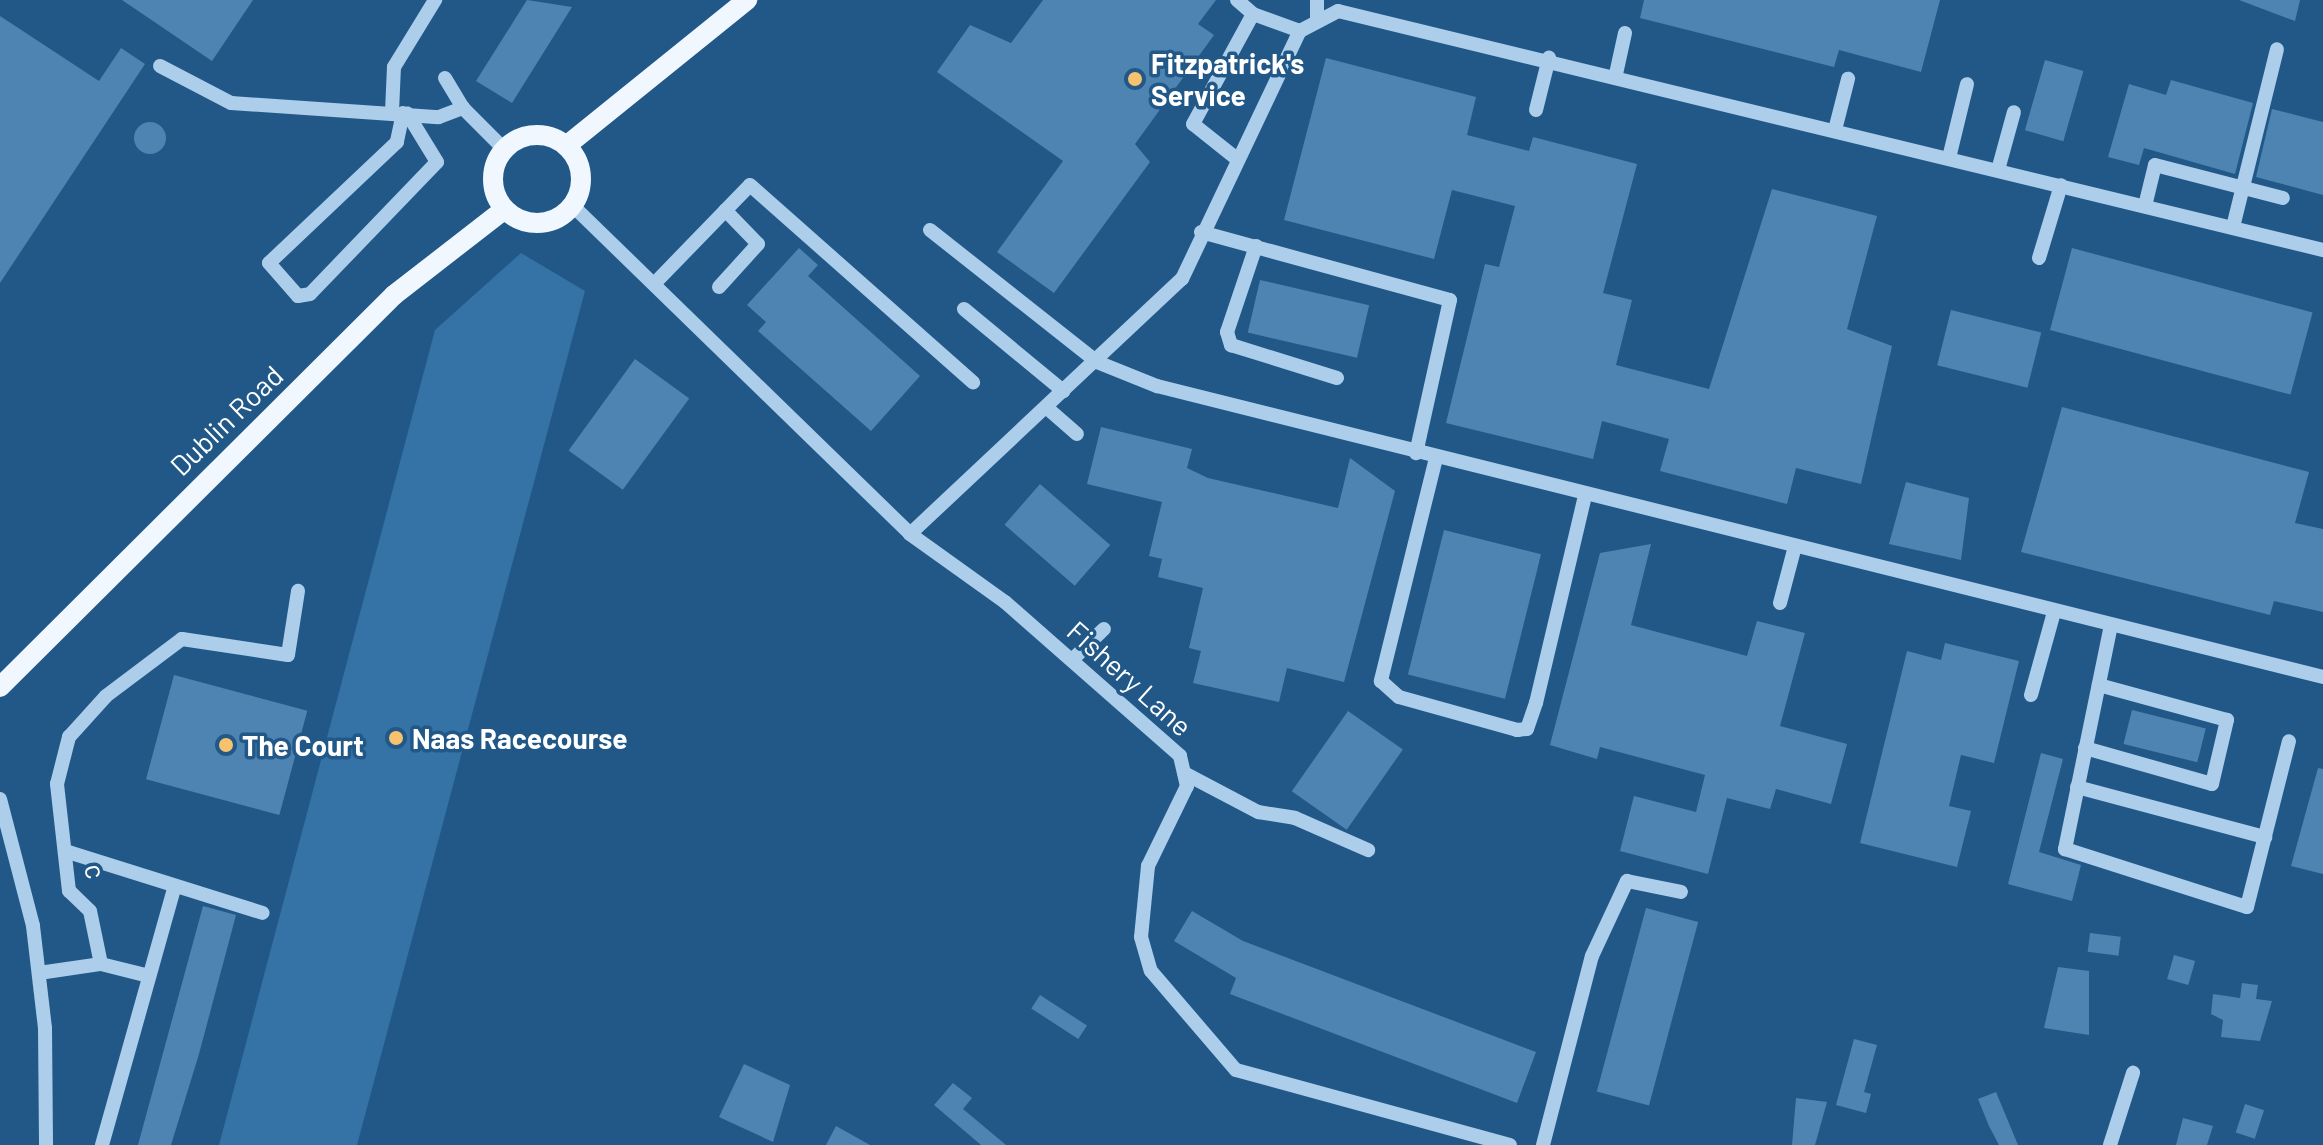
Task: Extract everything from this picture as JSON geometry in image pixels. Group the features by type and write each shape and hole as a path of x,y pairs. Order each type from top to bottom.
{"main road":[{"path":"566,146 747,0"},
{"path":"538,135 566,146 581,173 572,205 534,223 505,209 493,182 505,150 538,135"},
{"name":"Dublin Road","path":"0,687 394,295 505,209"}],"street":[{"path":"400,113 437,162 310,294 298,296 269,263 397,142 400,113 394,67 435,0"},
{"path":"1237,0 1253,14 1300,31"},
{"path":"1317,0 1317,17"},
{"path":"1237,159 1193,124 1253,14"},
{"path":"910,534 1097,362 1182,279 1201,232 1300,31 1317,17 1363,15 1549,58 2323,250"},
{"path":"1616,74 1625,33"},
{"path":"2233,227 2277,49"},
{"path":"1536,110 1549,58"},
{"path":"160,66 231,103 439,117 463,108"},
{"path":"445,78 463,108 505,150"},
{"path":"1835,130 1848,79"},
{"path":"1949,158 1967,84"},
{"path":"1998,170 2014,112"},
{"path":"2145,206 2155,165 2283,198"},
{"path":"655,283 750,185 973,382"},
{"path":"2039,258 2061,185"},
{"name":"Fishery Lane","path":"572,205 910,534 1073,659 1161,735 1184,773 1184,802 1148,866 1140,903 1151,971 1187,1020 1236,1070 1510,1145"},
{"path":"719,287 758,244 725,210"},
{"path":"930,230 1097,362 1157,386 1794,550 2323,677"},
{"path":"1201,232 1450,300 1416,453"},
{"path":"1256,246 1227,332 1231,345 1337,378"},
{"path":"964,309 1063,391"},
{"path":"1046,407 1077,434"},
{"path":"1436,458 1381,681 1399,697 1517,730 1527,729 1536,703 1585,496"},
{"path":"1780,603 1794,550"},
{"name":"c","path":"101,964 90,911 69,891 57,784 69,737 106,696 182,639 288,655 298,591"},
{"path":"2031,695 2054,612"},
{"path":"2111,625 2065,849 2247,907 2289,741"},
{"path":"1073,659 1104,629"},
{"path":"2085,748 2212,784 2227,720 2099,685"},
{"path":"1184,773 1258,812 1295,818 1368,850"},
{"path":"2077,787 2265,837"},
{"path":"0,799 39,973 46,1145"},
{"path":"65,851 174,888 263,913"},
{"path":"1543,1145 1592,956 1627,881 1681,892"},
{"path":"102,1145 174,888"},
{"path":"39,973 101,964 149,976"},
{"path":"2110,1145 2133,1073"}],"shaded area":[{"name":"Naas Racecourse","path":"521,253 585,291 357,1145 219,1145 435,330"}],"building":[{"path":"122,0 253,0 212,61"},
{"path":"527,0 572,7 512,103 476,81"},
{"path":"1043,0 1216,0 1198,24 1214,35 1135,144 1150,162 1054,293 997,252 1063,161 937,72 970,25 1011,43"},
{"path":"1644,0 1940,0 1921,72 1839,50 1834,67 1640,18"},
{"path":"2239,0 2300,0 2295,21"},
{"path":"0,16 99,81 121,48 145,64 0,283"},
{"path":"1326,58 1476,97 1467,135 1529,151 1533,137 1637,164 1603,293 1632,300 1616,365 1709,389 1772,189 1877,216 1847,329 1892,346 1861,484 1796,468 1787,504 1660,471 1669,439 1602,421 1593,459 1446,423 1485,264 1499,267 1515,206 1452,190 1434,259 1284,220"},
{"path":"2045,60 2083,71 2063,141 2025,130"},
{"path":"2171,80 2253,103 2235,174 2144,148 2139,165 2108,157 2129,84 2166,95"},
{"path":"2272,109 2323,122 2323,195 2256,177"},
{"path":"150,122 161,127 166,138 161,149 150,154 139,149 134,138 139,127"},
{"path":"799,248 818,265 808,276 920,376 871,431 758,331 766,322 747,305"},
{"path":"2072,248 2313,312 2291,395 2050,330"},
{"path":"1260,280 1369,305 1357,358 1248,333"},
{"path":"1951,310 2041,332 2027,388 1937,365"},
{"path":"635,359 689,398 623,490 569,450"},
{"path":"2062,407 2309,472 2295,523 2323,529 2323,612 2274,601 2270,615 2021,552"},
{"path":"1101,427 1192,449 1187,468 1208,478 1338,508 1350,458 1395,491 1344,682 1287,668 1279,702 1193,683 1201,651 1189,648 1203,588 1158,577 1162,559 1149,556 1162,502 1087,484"},
{"path":"1906,482 1969,498 1961,560 1889,544"},
{"path":"1040,484 1110,545 1075,586 1005,525"},
{"path":"1444,530 1541,554 1505,699 1408,675"},
{"path":"1651,544 1631,625 1747,656 1757,621 1805,633 1780,726 1847,744 1831,804 1776,789 1770,809 1727,798 1708,874 1620,851 1634,796 1696,812 1705,775 1600,747 1597,759 1550,745 1600,553"},
{"path":"1945,643 2019,661 1994,763 1961,755 1949,806 1971,811 1957,867 1860,843 1907,651 1941,660"},
{"name":"The Court","path":"174,675 307,711 279,815 146,779"},
{"path":"2132,710 2206,728 2197,762 2124,744"},
{"path":"1348,711 1403,749 1347,830 1292,791"},
{"path":"2041,753 2063,759 2039,852 2081,865 2072,901 2008,884"},
{"path":"2318,768 2323,769 2323,874 2291,866"},
{"path":"203,906 236,915 199,1054 171,1145 138,1145"},
{"path":"1646,908 1698,922 1649,1106 1597,1092"},
{"path":"1192,911 1243,941 1536,1052 1517,1103 1230,994 1236,978 1174,941"},
{"path":"2090,933 2121,937 2118,956 2088,952"},
{"path":"2174,955 2195,961 2188,985 2167,979"},
{"path":"2058,967 2089,971 2089,1035 2044,1028"},
{"path":"2242,983 2258,985 2256,999 2272,1001 2260,1041 2221,1037 2223,1020 2211,1014 2213,994 2240,998"},
{"path":"1040,995 1087,1025 1078,1039 1031,1008"},
{"path":"1854,1039 1877,1045 1864,1092 1871,1094 1866,1113 1836,1105"},
{"path":"744,1064 790,1085 773,1142 719,1117"},
{"path":"953,1083 972,1098 963,1109 1006,1145 981,1145 934,1105"},
{"path":"1996,1092 2018,1145 1999,1145 1989,1126 1978,1099"},
{"path":"1796,1098 1827,1102 1815,1145 1792,1145"},
{"path":"2245,1104 2264,1110 2255,1139 2236,1133"},
{"path":"2183,1118 2213,1126 2207,1145 2176,1145"},
{"path":"836,1126 870,1145 826,1145"}],"place":[{"name":"Fitzpatrick's Service","path":"1135,79"},
{"name":"Naas Racecourse","path":"396,738"},
{"name":"The Court","path":"226,745"}]}
